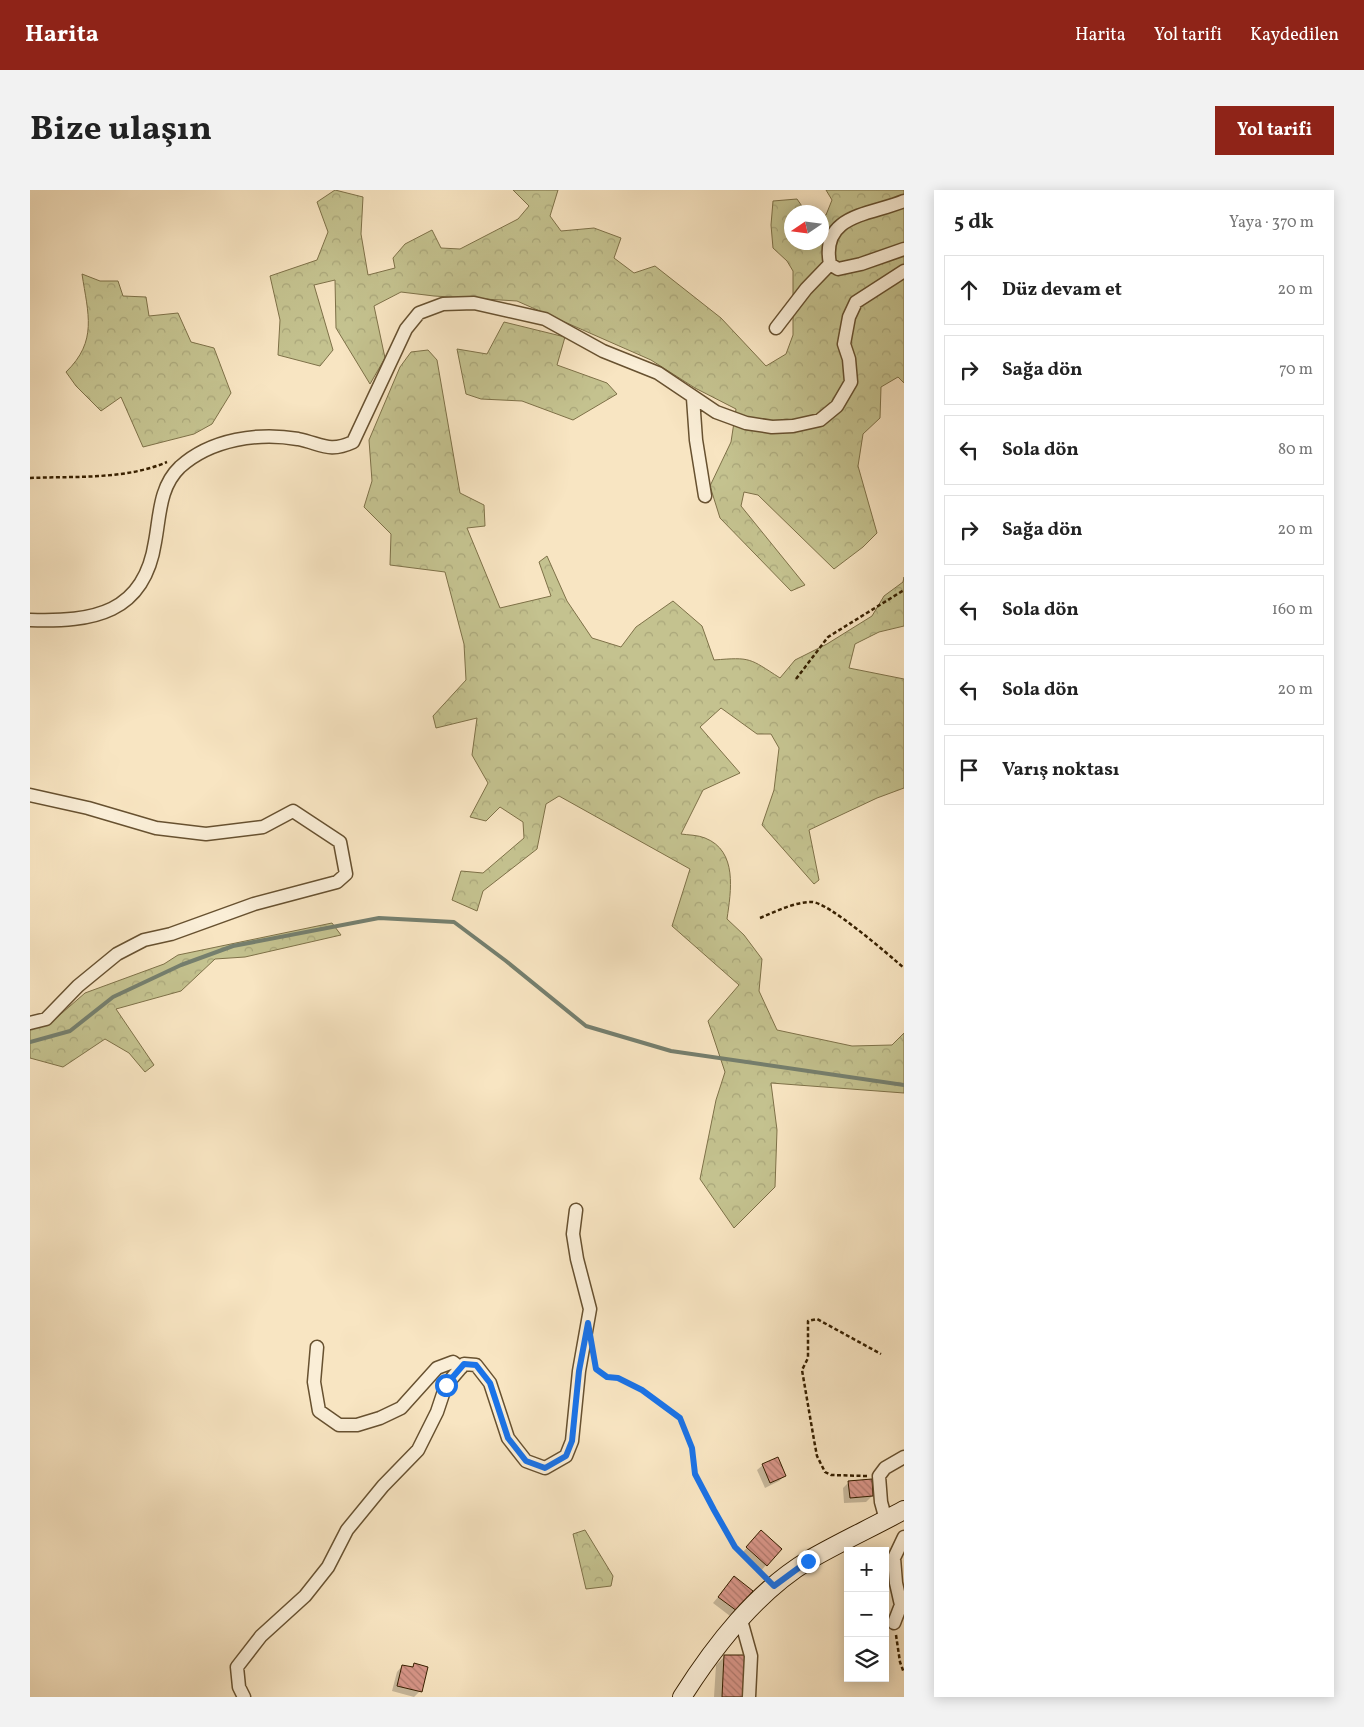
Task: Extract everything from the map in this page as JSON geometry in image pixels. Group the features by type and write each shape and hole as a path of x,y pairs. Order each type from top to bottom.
{"main road":[{"path":"682,1697 722,1638 774,1586 808,1561 904,1510"}],"street":[{"path":"904,201 843,223 835,231 827,249 830,264 838,269 861,264 904,249"},
{"path":"776,328 806,290 830,264"},
{"path":"30,620 64,621 108,612 135,593 148,567 155,543 158,509 168,485 179,468 206,450 246,437 270,435 338,449 353,442 406,329 419,313 443,304 474,303 545,319 603,351 658,373 716,412 746,423 772,427 793,426 820,420 837,406 851,382 849,359 844,344 849,317 856,302 904,271"},
{"path":"693,398 696,440 706,496"},
{"path":"30,796 88,808 156,828 206,834 264,827 293,811 340,842 346,874 337,882 254,904 172,934 144,940 117,954 46,1019 30,1023"},
{"path":"244,1697 239,1686 237,1667 261,1636 305,1596 328,1566 346,1530 383,1486 418,1450 437,1412 446,1385 464,1364 476,1365 490,1383 508,1438 526,1461 545,1468 566,1456 572,1441 579,1371 590,1309 577,1259 573,1234 576,1210"},
{"path":"317,1347 318,1360 314,1382 319,1411 339,1424 357,1425 380,1418 401,1408 437,1368 453,1362 461,1368"},
{"path":"886,1520 881,1502 879,1476 885,1468 904,1457"},
{"path":"894,1623 901,1605 896,1583 894,1558 904,1537"},
{"path":"741,1620 751,1656 749,1697"}],"path":[{"path":"30,478 141,471 173,460 195,457"},
{"path":"796,679 828,637 904,590"},
{"path":"760,918 799,903 815,902 839,916 904,968"},
{"path":"879,1476 831,1475 825,1472 817,1456 802,1370 808,1358 808,1321 818,1319 881,1354"},
{"path":"593,1350 596,1369 607,1377 618,1378 642,1390 680,1418 692,1448 695,1474 714,1510 735,1547 774,1586"},
{"path":"894,1623 900,1662 904,1673"}],"green space":[{"path":"335,190 363,197 361,234 368,275 395,268 393,258 405,244 432,230 441,248 460,249 518,219 529,206 513,190 558,190 550,216 561,231 594,228 621,238 614,258 634,273 655,266 721,318 766,366 786,354 793,335 793,271 787,261 773,248 771,225 773,201 797,199 801,205 784,205 784,250 829,250 829,208 832,200 826,190 904,190 904,383 898,377 881,387 880,418 863,434 858,466 877,533 863,547 834,569 758,495 744,492 741,506 805,585 791,591 720,518 710,486 731,442 736,409 695,388 651,360 517,301 401,292 374,306 385,358 370,384 336,328 335,280 314,285 333,350 320,366 278,355 280,320 270,276 317,260 328,232 317,202"},
{"path":"82,274 100,281 118,281 123,296 146,297 149,316 178,313 191,342 214,348 231,393 212,424 194,434 143,447 121,397 101,411 76,386 66,372 76,361 87,338 88,314"},
{"path":"504,322 565,337 557,365 607,383 617,394 573,420 522,401 481,399 466,394 457,349 487,354"},
{"path":"428,350 437,360 460,493 484,505 485,526 467,528 500,608 551,596 539,562 547,556 567,601 592,638 621,647 636,627 673,601 702,626 714,660 749,660 780,678 795,660 827,644 872,616 884,596 903,582 904,577 904,626 879,632 855,644 849,668 904,679 904,788 877,798 809,830 819,880 814,884 762,825 774,790 779,748 771,734 757,734 721,708 700,727 740,773 703,790 681,834 705,838 716,844 728,862 730,896 727,919 744,935 762,959 759,991 777,1030 852,1046 892,1045 904,1033 904,1093 771,1083 777,1130 775,1187 734,1228 700,1179 716,1100 725,1072 708,1021 739,985 672,926 690,869 559,796 546,804 537,849 483,891 477,911 452,900 461,871 483,873 524,838 523,822 500,807 486,821 470,817 488,783 472,755 477,718 436,728 433,716 466,680 464,644 445,572 390,565 391,534 364,507 372,481 369,440 400,367 411,352"},
{"path":"332,923 341,935 245,957 215,959 181,991 116,1009 154,1065 145,1072 129,1053 105,1039 63,1067 30,1058 30,1020 33,1028 54,1020 85,993 164,964 178,955"},
{"path":"585,1530 613,1576 611,1586 586,1589 573,1534"}],"building":[{"path":"778,1457 786,1476 770,1483 762,1464"},
{"path":"872,1479 873,1496 850,1498 848,1481"},
{"path":"761,1530 782,1549 767,1566 746,1547"},
{"path":"734,1576 753,1591 737,1611 718,1597"},
{"path":"724,1655 747,1655 746,1697 722,1697"},
{"path":"414,1663 428,1667 422,1692 397,1686 402,1665 413,1667"}],"waterway":[{"path":"30,1042 70,1031 113,997 181,965 233,946 379,918 454,922 506,961 586,1026 671,1051 904,1085"}],"route":[{"path":"446,1385 464,1364 476,1365 490,1383 508,1438 526,1461 545,1468 566,1456 572,1441 579,1371 588,1323 596,1369 607,1377 618,1378 642,1390 680,1418 692,1448 695,1474 735,1547 774,1586 808,1561"}]}
